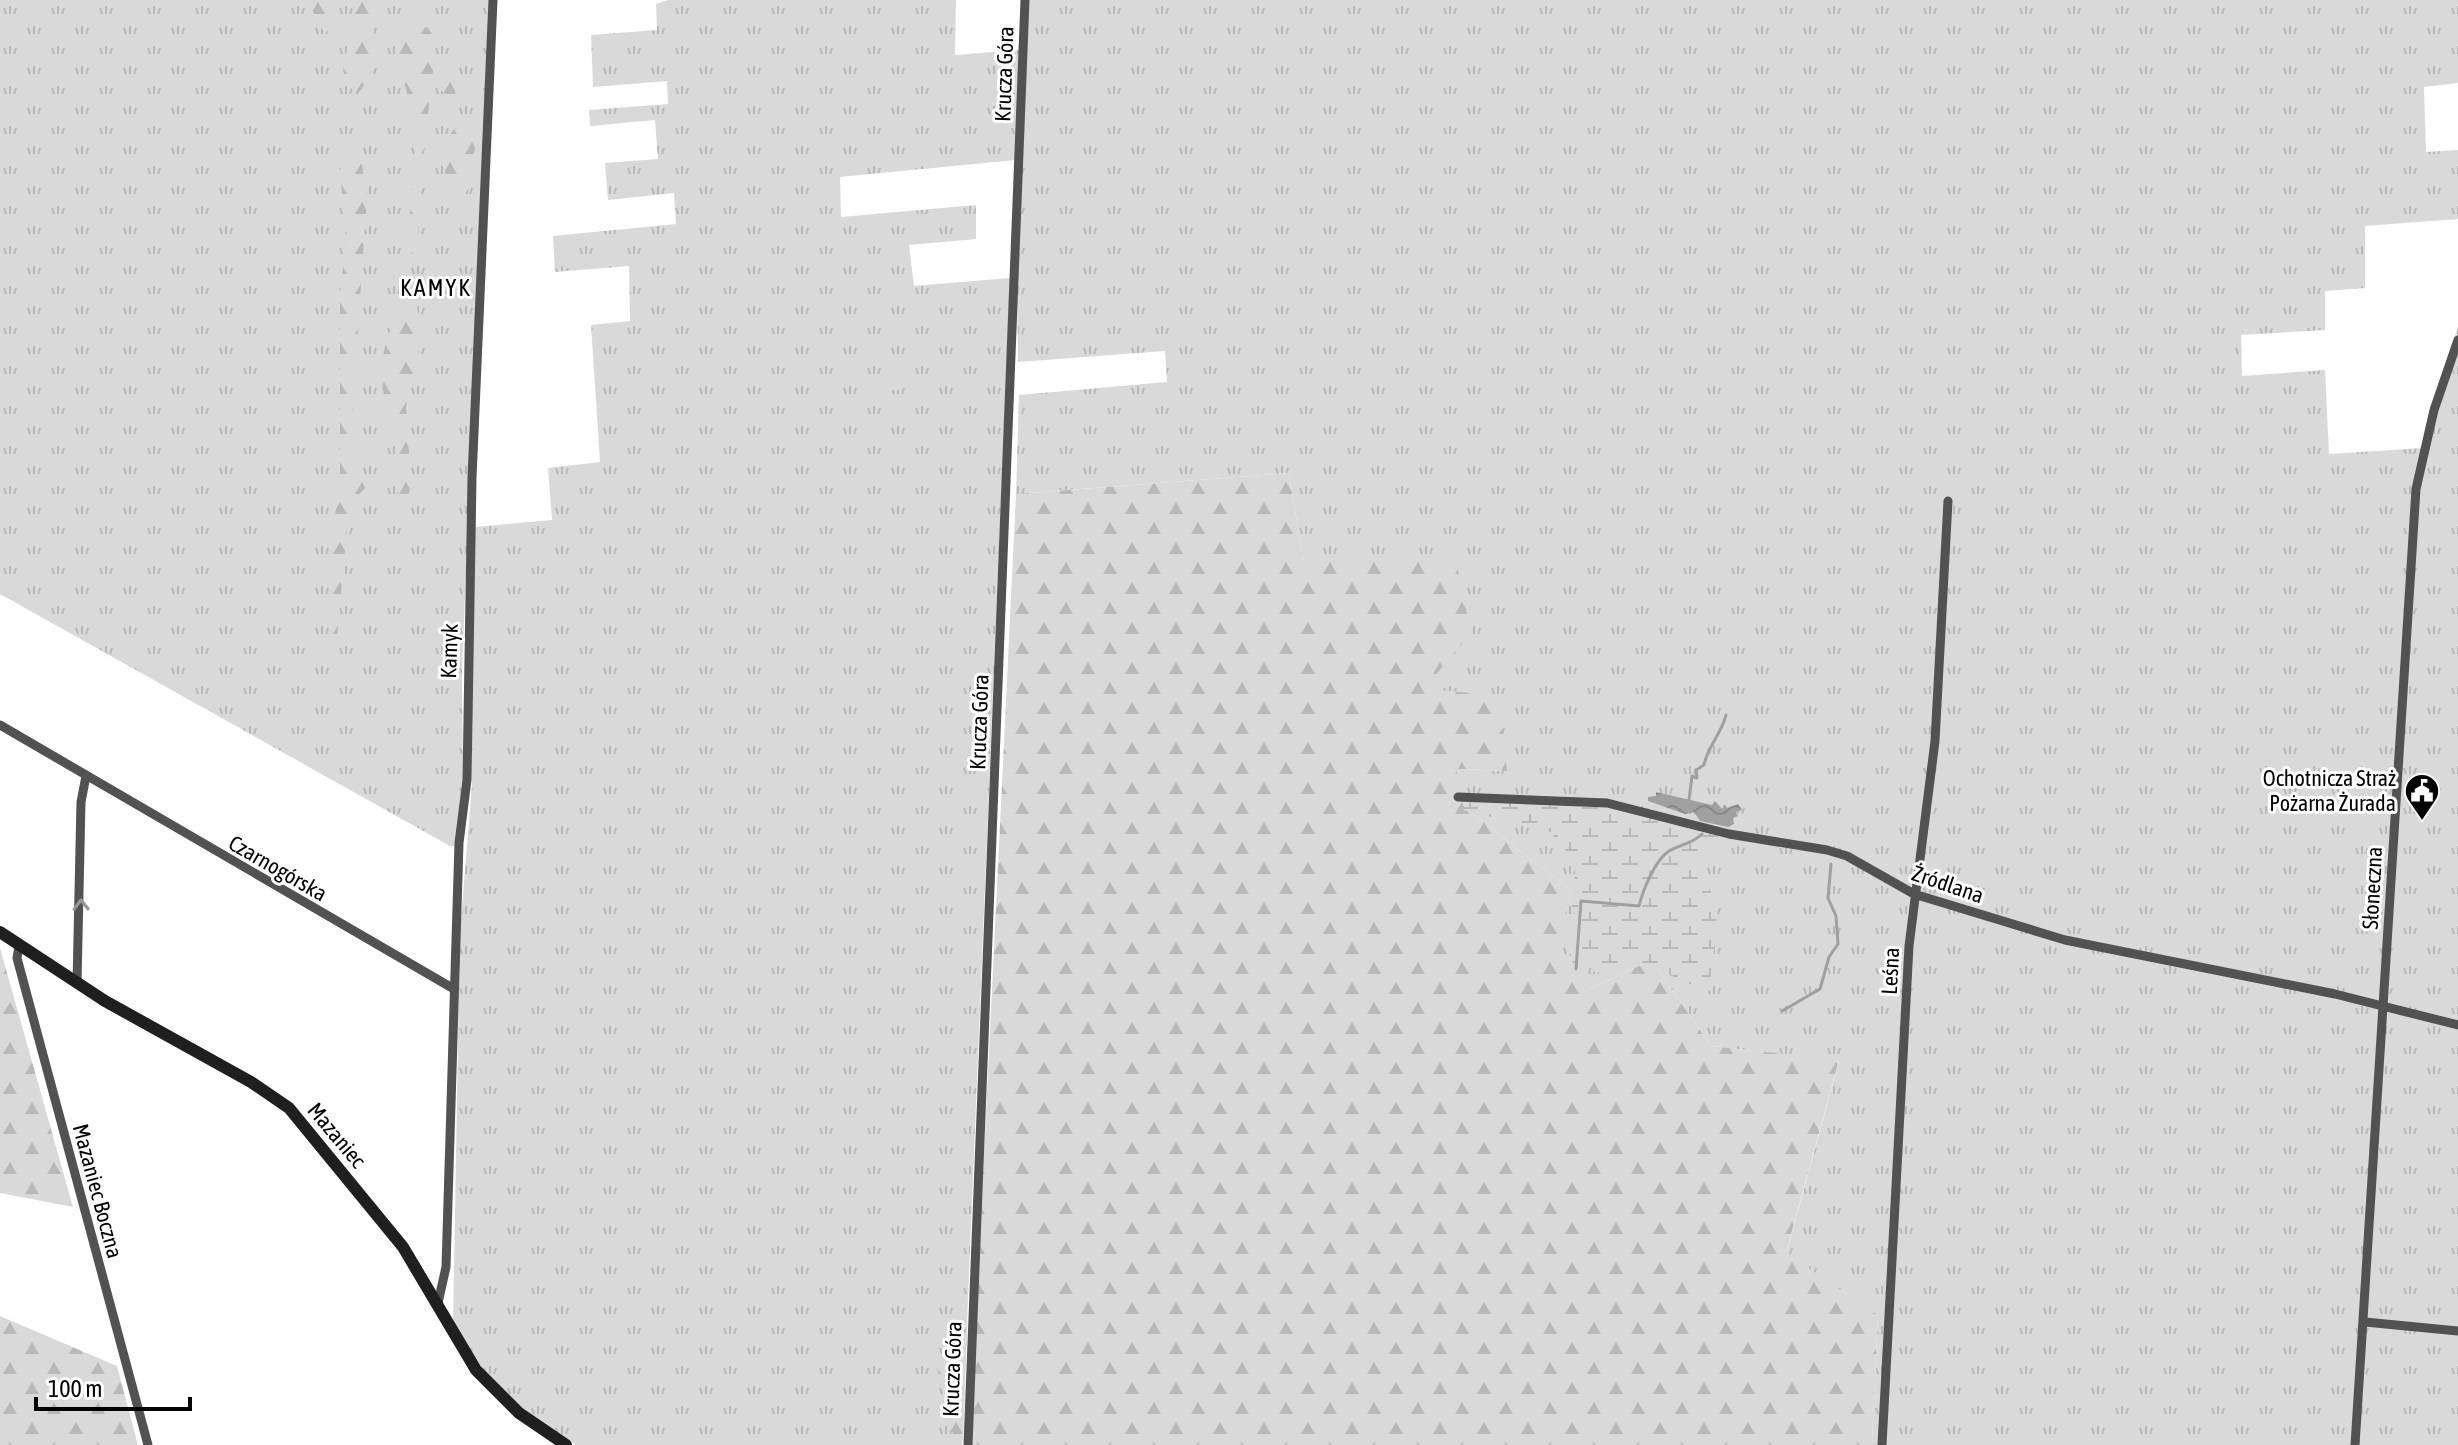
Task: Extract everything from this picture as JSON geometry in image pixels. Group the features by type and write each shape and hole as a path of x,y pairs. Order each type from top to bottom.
{"street":[{"name":"Kamyk","path":"438,1303 446,1267 459,843 467,780 466,673 474,429 493,0"},
{"name":"Krucza Góra","path":"968,1445 1025,0"},
{"name":"Słoneczna","path":"2355,1445 2416,489 2434,410 2458,340"},
{"name":"Leśna","path":"1882,1445 1914,894 1935,741 1948,501"},
{"name":"Czarnogórska","path":"0,725 454,989"},
{"path":"77,983 81,802 86,776"},
{"name":"Źródlana","path":"1458,797 1607,803 1729,834 1827,850 1847,856 1914,894 2065,940 2383,1005 2458,1025"},
{"name":"Mazaniec","path":"0,932 77,983 251,1082 289,1108 403,1247 438,1303 455,1340 476,1370 519,1413 566,1445"},
{"name":"Mazaniec Boczna","path":"19,946 17,958 148,1445"},
{"path":"2365,1322 2458,1331"}],"green space":[{"path":"0,0 489,0 462,672 463,779 456,846 450,846 0,594"},
{"path":"307,0 326,0 332,32 323,31"},
{"path":"350,0 368,0 376,49 372,70 357,95 349,85 343,68 355,25"},
{"path":"668,0 956,0 955,55 1020,50 1015,160 840,177 841,217 976,205 976,239 909,245 914,286 1010,278 962,1445 576,1445 519,1407 485,1372 453,1324 460,932 472,784 470,680 475,527 552,520 548,468 600,462 591,325 630,321 629,266 555,272 553,236 676,224 674,193 608,200 605,163 658,159 655,120 590,126 589,110 668,104 667,81 593,87 591,35 657,30 656,4"},
{"path":"1029,0 2458,0 2458,83 2424,87 2426,152 2458,150 2458,219 2365,226 2365,288 2325,291 2325,330 2241,335 2242,376 2325,370 2329,454 2423,448 2432,403 2458,327 2458,1445 1872,1445 1878,1315 1786,1254 1839,1061 1711,1046 1651,960 1590,989 1555,955 1572,891 1464,807 1455,769 1507,771 1423,689 1303,560 1289,473 1016,494 1019,395 1167,382 1165,351 1018,362 1017,281"},
{"path":"407,19 428,28 433,35 434,62 418,202 419,256 414,263 409,227 415,137 411,107 396,51 394,27"},
{"path":"447,54 455,57 460,74 453,102 440,89 441,65"},
{"path":"461,120 476,141 467,198 461,208 443,166 441,147"},
{"path":"355,154 362,165 367,197 351,429 354,459 365,488 349,505 335,661 331,648 334,567 331,545 340,480 340,295 346,241 340,170 345,158"},
{"path":"414,293 420,346 406,407 411,486 403,512 395,443 383,390 382,364 393,325"},
{"path":"900,373 902,389 866,393 864,377"},
{"path":"1289,473 1303,560 1455,556 1471,633 1424,689 1497,695 1507,771 1456,769 1464,807 1572,891 1556,955 1590,989 1651,960 1711,1046 1839,1060 1786,1253 1878,1315 1872,1445 970,1445 1016,494"},
{"path":"1467,800 1605,806 1720,836 1717,852 1698,856 1695,871 1706,883 1716,912 1710,991 1625,959 1602,973 1576,969 1564,942 1565,938 1577,940 1581,926 1573,908 1576,874 1570,856 1541,821 1527,826 1463,810"},
{"path":"0,948 73,1207 0,1193"},
{"path":"0,1316 117,1366 138,1445 0,1445"},
{"path":"959,1332 967,1333 963,1441 957,1442 949,1425 952,1401 939,1386 938,1368"}],"water":[{"path":"1656,792 1712,805 1715,801 1722,809 1725,804 1727,808 1738,804 1742,810 1736,812 1738,816 1733,818 1734,824 1728,827 1700,821 1694,812 1685,814 1648,801 1648,797 1656,796"}],"waterway":[{"path":"1689,800 1692,776 1697,778 1696,770 1704,765 1726,715"},
{"path":"1576,969 1581,901 1639,906 1650,876 1664,855 1702,834"},
{"path":"1782,1011 1820,989 1829,957 1838,944 1836,916 1828,898 1831,864"}],"place":[{"name":"Ochotnicza Straż Pożarna Żurada","path":"2422,822"}],"district":[{"name":"KAMYK","path":"436,288"}]}
